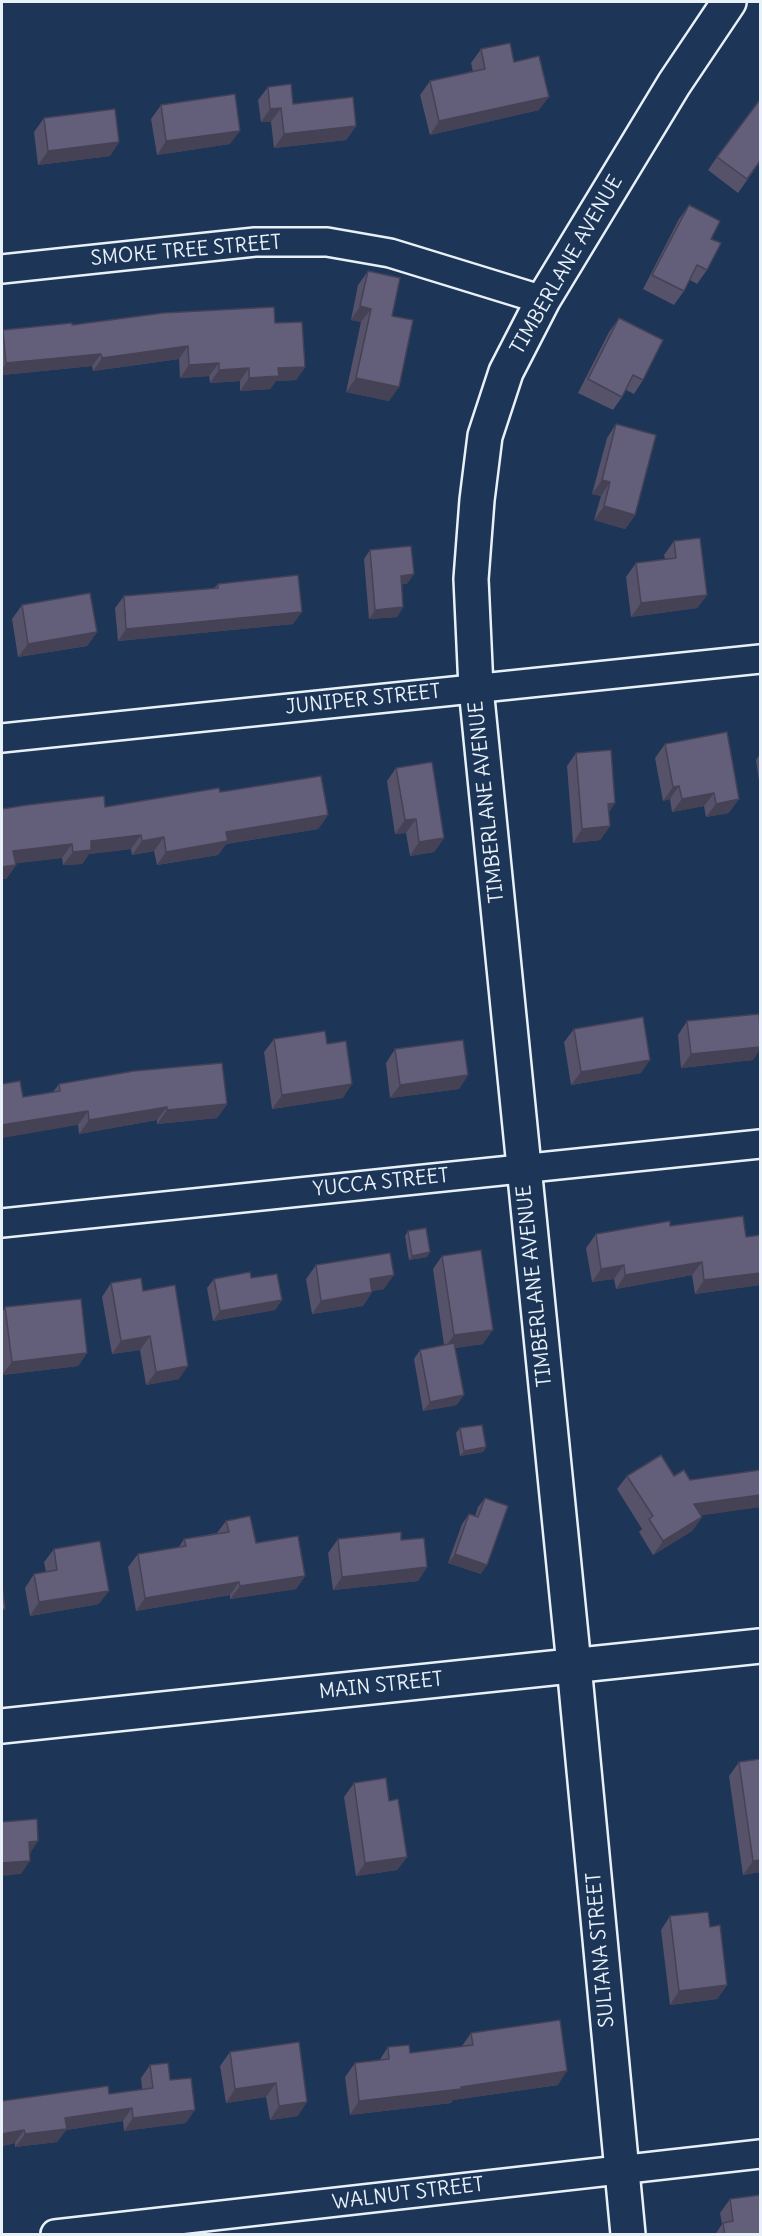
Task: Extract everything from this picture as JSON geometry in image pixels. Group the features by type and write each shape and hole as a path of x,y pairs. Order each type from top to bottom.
{"street":[{"name":"TIMBERLANE AVENUE","path":"574,1665 476,688 471,579 477,500 485,436 506,372 543,300 674,84 729,2"},
{"name":"SMOKE TREE STREET","path":"2,269 255,242 327,242 390,253 543,300"},
{"name":"JUNIPER STREET","path":"2,738 760,659"},
{"name":"YUCCA STREET","path":"2,1223 760,1144"},
{"name":"MAIN STREET","path":"2,1726 760,1646"},
{"name":"SULTANA STREET","path":"574,1665 628,2235"},
{"name":"WALNUT STREET","path":"55,2235 760,2154"}],"building":[{"path":"510,43 514,62 539,56 549,97 439,121 430,81 485,69 481,49"},
{"path":"291,84 293,104 353,97 356,126 284,134 281,108 270,109 268,87"},
{"path":"235,94 240,131 166,141 161,105"},
{"path":"759,101 760,161 747,179 717,157"},
{"path":"115,109 119,142 48,151 44,118"},
{"path":"689,205 720,221 711,239 721,243 707,270 697,265 684,291 652,275"},
{"path":"368,271 400,278 392,316 413,320 399,387 356,378 371,309 360,306"},
{"path":"274,307 275,323 302,322 305,367 278,368 279,376 249,378 249,368 219,370 219,363 189,365 188,346 102,358 101,354 6,363 3,330 72,323 72,325 163,313"},
{"path":"619,318 663,340 643,380 633,375 622,397 588,379"},
{"path":"616,424 656,435 635,515 604,506 610,482 602,480"},
{"path":"700,538 707,595 641,603 636,563 676,558 674,541"},
{"path":"411,546 414,574 401,576 403,607 375,610 370,550"},
{"path":"298,575 302,612 126,629 124,596 218,588 218,584"},
{"path":"90,593 97,632 28,644 22,605"},
{"path":"727,732 739,799 716,804 714,793 682,799 679,786 673,787 665,744"},
{"path":"611,750 615,803 608,804 610,826 582,829 576,753"},
{"path":"432,762 444,838 419,842 416,819 405,820 396,768"},
{"path":"321,776 328,815 226,832 228,841 166,852 164,837 142,841 141,835 91,841 91,850 73,852 72,844 13,851 16,865 2,867 2,809 104,796 105,807 219,788 220,792"},
{"path":"759,1014 760,1047 691,1054 687,1021"},
{"path":"643,1017 650,1060 581,1072 574,1029"},
{"path":"325,1031 327,1044 346,1041 352,1084 282,1095 274,1039"},
{"path":"463,1040 468,1075 400,1085 395,1049"},
{"path":"222,1063 227,1104 167,1110 167,1107 89,1120 88,1111 2,1125 2,1084 20,1081 23,1097 60,1091 59,1084 134,1071"},
{"path":"743,1216 746,1237 760,1235 760,1273 704,1280 702,1262 625,1275 624,1265 601,1269 596,1234 670,1221 670,1226"},
{"path":"426,1228 430,1252 412,1256 408,1231"},
{"path":"481,1250 493,1330 454,1335 442,1256"},
{"path":"390,1253 394,1275 370,1279 372,1292 321,1301 316,1265"},
{"path":"250,1272 251,1278 277,1274 282,1300 220,1311 214,1279"},
{"path":"141,1278 143,1291 175,1285 188,1366 156,1372 150,1336 121,1341 111,1283"},
{"path":"81,1299 87,1353 12,1362 5,1307"},
{"path":"454,1343 464,1395 430,1402 420,1350"},
{"path":"482,1425 486,1447 464,1451 460,1428"},
{"path":"661,1455 674,1476 684,1470 690,1480 760,1470 760,1495 694,1504 702,1517 663,1541 649,1519 653,1516 627,1476"},
{"path":"485,1498 508,1506 487,1565 455,1554 469,1514 478,1517"},
{"path":"250,1516 256,1543 298,1536 305,1576 240,1586 239,1582 145,1598 138,1554 186,1546 184,1539 229,1532 226,1521"},
{"path":"401,1532 401,1540 424,1538 427,1567 342,1577 338,1539"},
{"path":"100,1541 109,1591 39,1602 34,1574 57,1570 54,1549"},
{"path":"2,1586 5,1609 2,1609"},
{"path":"760,1759 760,1860 753,1861 739,1762"},
{"path":"386,1778 389,1801 398,1799 407,1857 365,1863 354,1783"},
{"path":"37,1819 38,1841 29,1842 30,1861 2,1863 2,1822"},
{"path":"708,1912 710,1927 720,1925 727,1985 679,1991 670,1916"},
{"path":"560,2020 567,2071 461,2087 461,2089 359,2101 355,2063 389,2059 388,2047 409,2045 410,2053 473,2045 471,2033"},
{"path":"299,2042 307,2102 279,2106 276,2083 235,2089 230,2052"},
{"path":"168,2063 170,2080 191,2078 195,2110 133,2118 132,2108 65,2118 67,2129 25,2134 24,2130 2,2134 2,2101 108,2086 109,2094 153,2088 150,2065"},
{"path":"760,2195 760,2235 725,2235 723,2223 733,2221 730,2199"}]}
